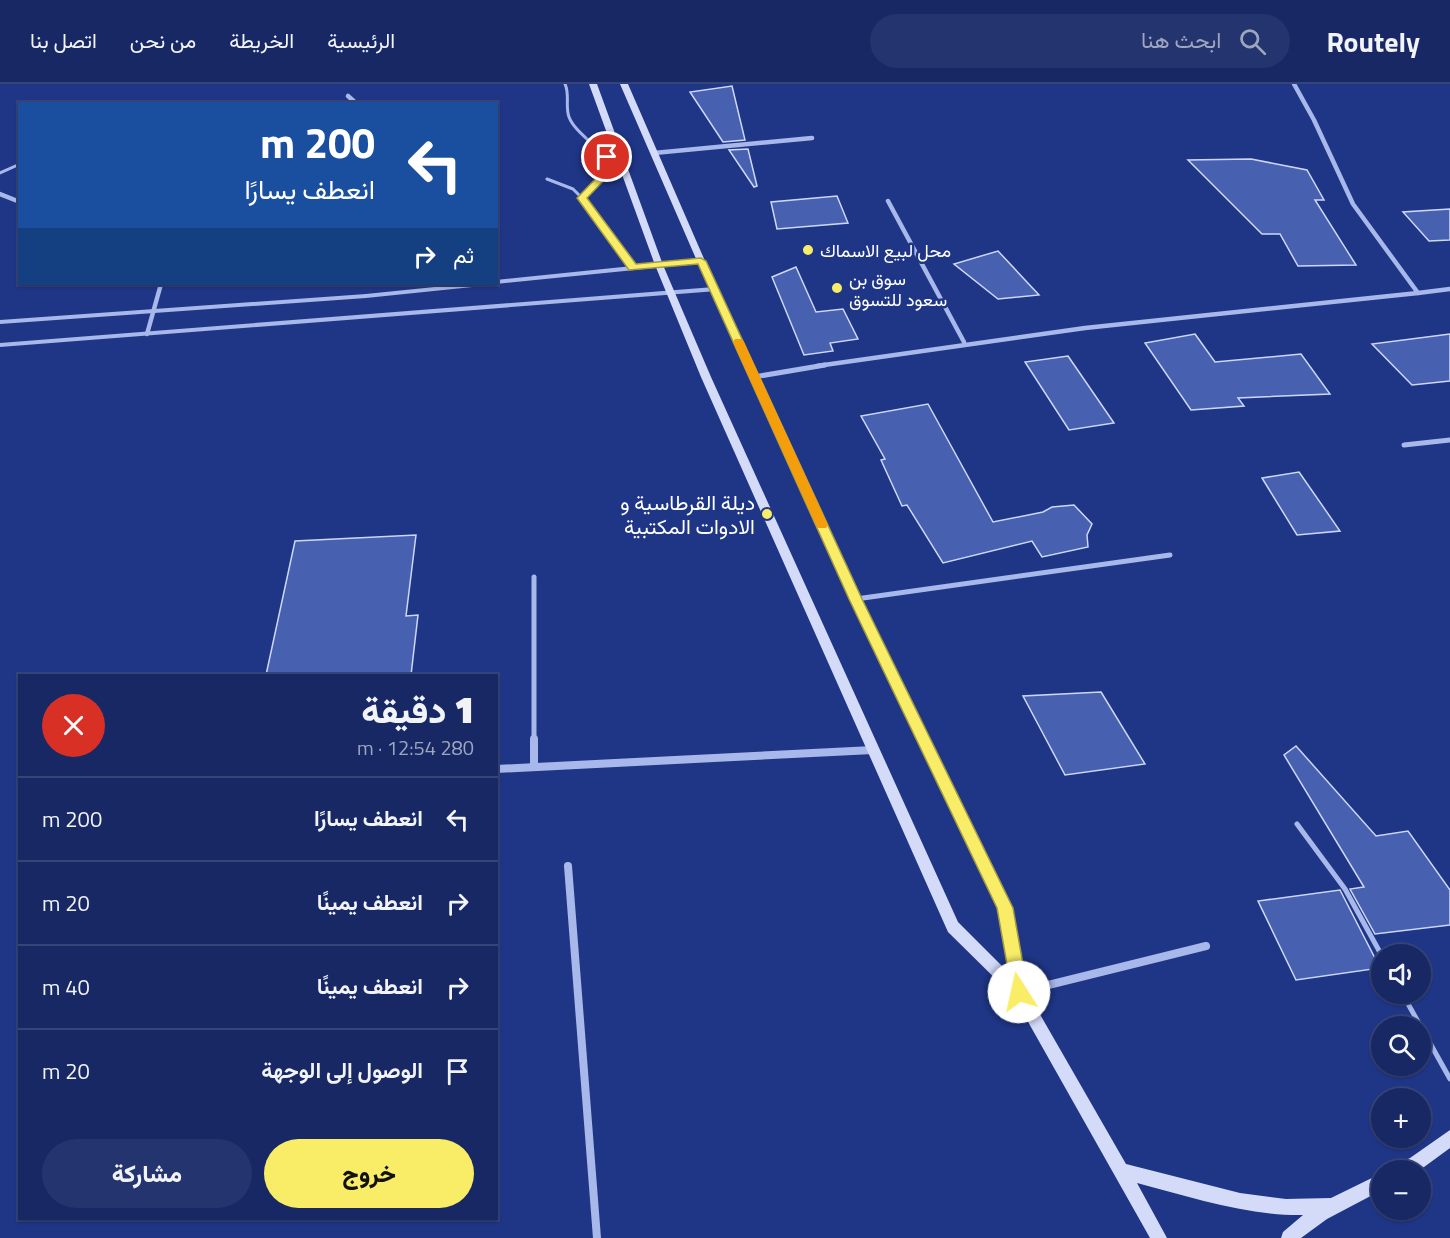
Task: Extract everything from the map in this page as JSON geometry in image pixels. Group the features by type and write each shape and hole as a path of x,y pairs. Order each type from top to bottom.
{"main road":[{"path":"593,84 659,265 953,927 1019,992 1159,1238"},
{"path":"624,84 701,261 856,599 1005,908 1019,992"},
{"path":"1421,1160 1450,1138"},
{"path":"1120,1171 1240,1201 1286,1207 1331,1206"},
{"path":"1289,1238 1299,1227 1331,1206 1371,1186"}],"street":[{"path":"1294,84 1314,120 1353,204 1418,293"},
{"path":"348,96 355,102"},
{"path":"654,153 812,138"},
{"path":"0,194 18,201"},
{"path":"888,201 964,342"},
{"path":"498,282 701,261"},
{"path":"147,334 161,285"},
{"path":"0,322 366,296 472,285"},
{"path":"0,345 714,289"},
{"path":"754,376 964,342 1198,314 1450,289"},
{"path":"1404,446 1450,440"},
{"path":"856,599 1170,555"},
{"path":"534,577 534,766"},
{"path":"498,769 873,750"},
{"path":"568,866 597,1238"},
{"path":"1019,992 1206,946"}],"lane":[{"path":"565,84 567,116 573,125 607,157 610,164 606,174 582,198"},
{"path":"0,173 18,165"},
{"path":"547,178 573,189 582,198 633,268"},
{"path":"1297,825 1345,889 1375,944"},
{"path":"1408,1004 1450,1079"}],"building":[{"path":"732,86 745,140 723,142 690,92"},
{"path":"748,149 757,186 754,187 729,150"},
{"path":"1251,159 1307,170 1324,200 1315,200 1356,265 1298,266 1280,234 1262,234 1188,160"},
{"path":"837,196 848,223 777,229 771,202"},
{"path":"1450,209 1450,240 1429,241 1403,212"},
{"path":"998,251 1039,295 998,299 954,264"},
{"path":"796,267 816,312 843,309 858,339 830,343 833,351 804,355 772,277"},
{"path":"1195,334 1215,362 1301,354 1330,394 1238,398 1244,406 1191,410 1145,343"},
{"path":"1450,334 1450,381 1412,385 1372,344"},
{"path":"1068,356 1114,423 1069,430 1025,362"},
{"path":"928,404 993,522 1043,512 1052,507 1074,505 1092,524 1087,535 1088,547 1042,557 1032,541 943,563 907,505 902,506 881,460 885,459 861,416"},
{"path":"1299,472 1340,531 1297,535 1262,478"},
{"path":"416,535 406,616 418,615 411,674 266,674 295,541"},
{"path":"1101,692 1145,764 1065,775 1023,696"},
{"path":"1296,746 1376,836 1408,831 1450,890 1450,925 1375,934 1350,889 1364,887 1284,755"},
{"path":"1340,890 1371,950 1371,969 1296,980 1258,901"}],"slow traffic":[{"path":"738,342 822,525"}],"place":[{"name":"محل لبيع الاسماك","path":"808,250"},
{"name":"سوق بن سعود للتسوق","path":"837,288"},
{"name":"ديلة القرطاسية و الادوات المكتبية","path":"767,514"}],"route":[{"path":"607,157 610,164 606,174 582,198 633,268 701,261 856,599 1005,908 1019,992"}]}
